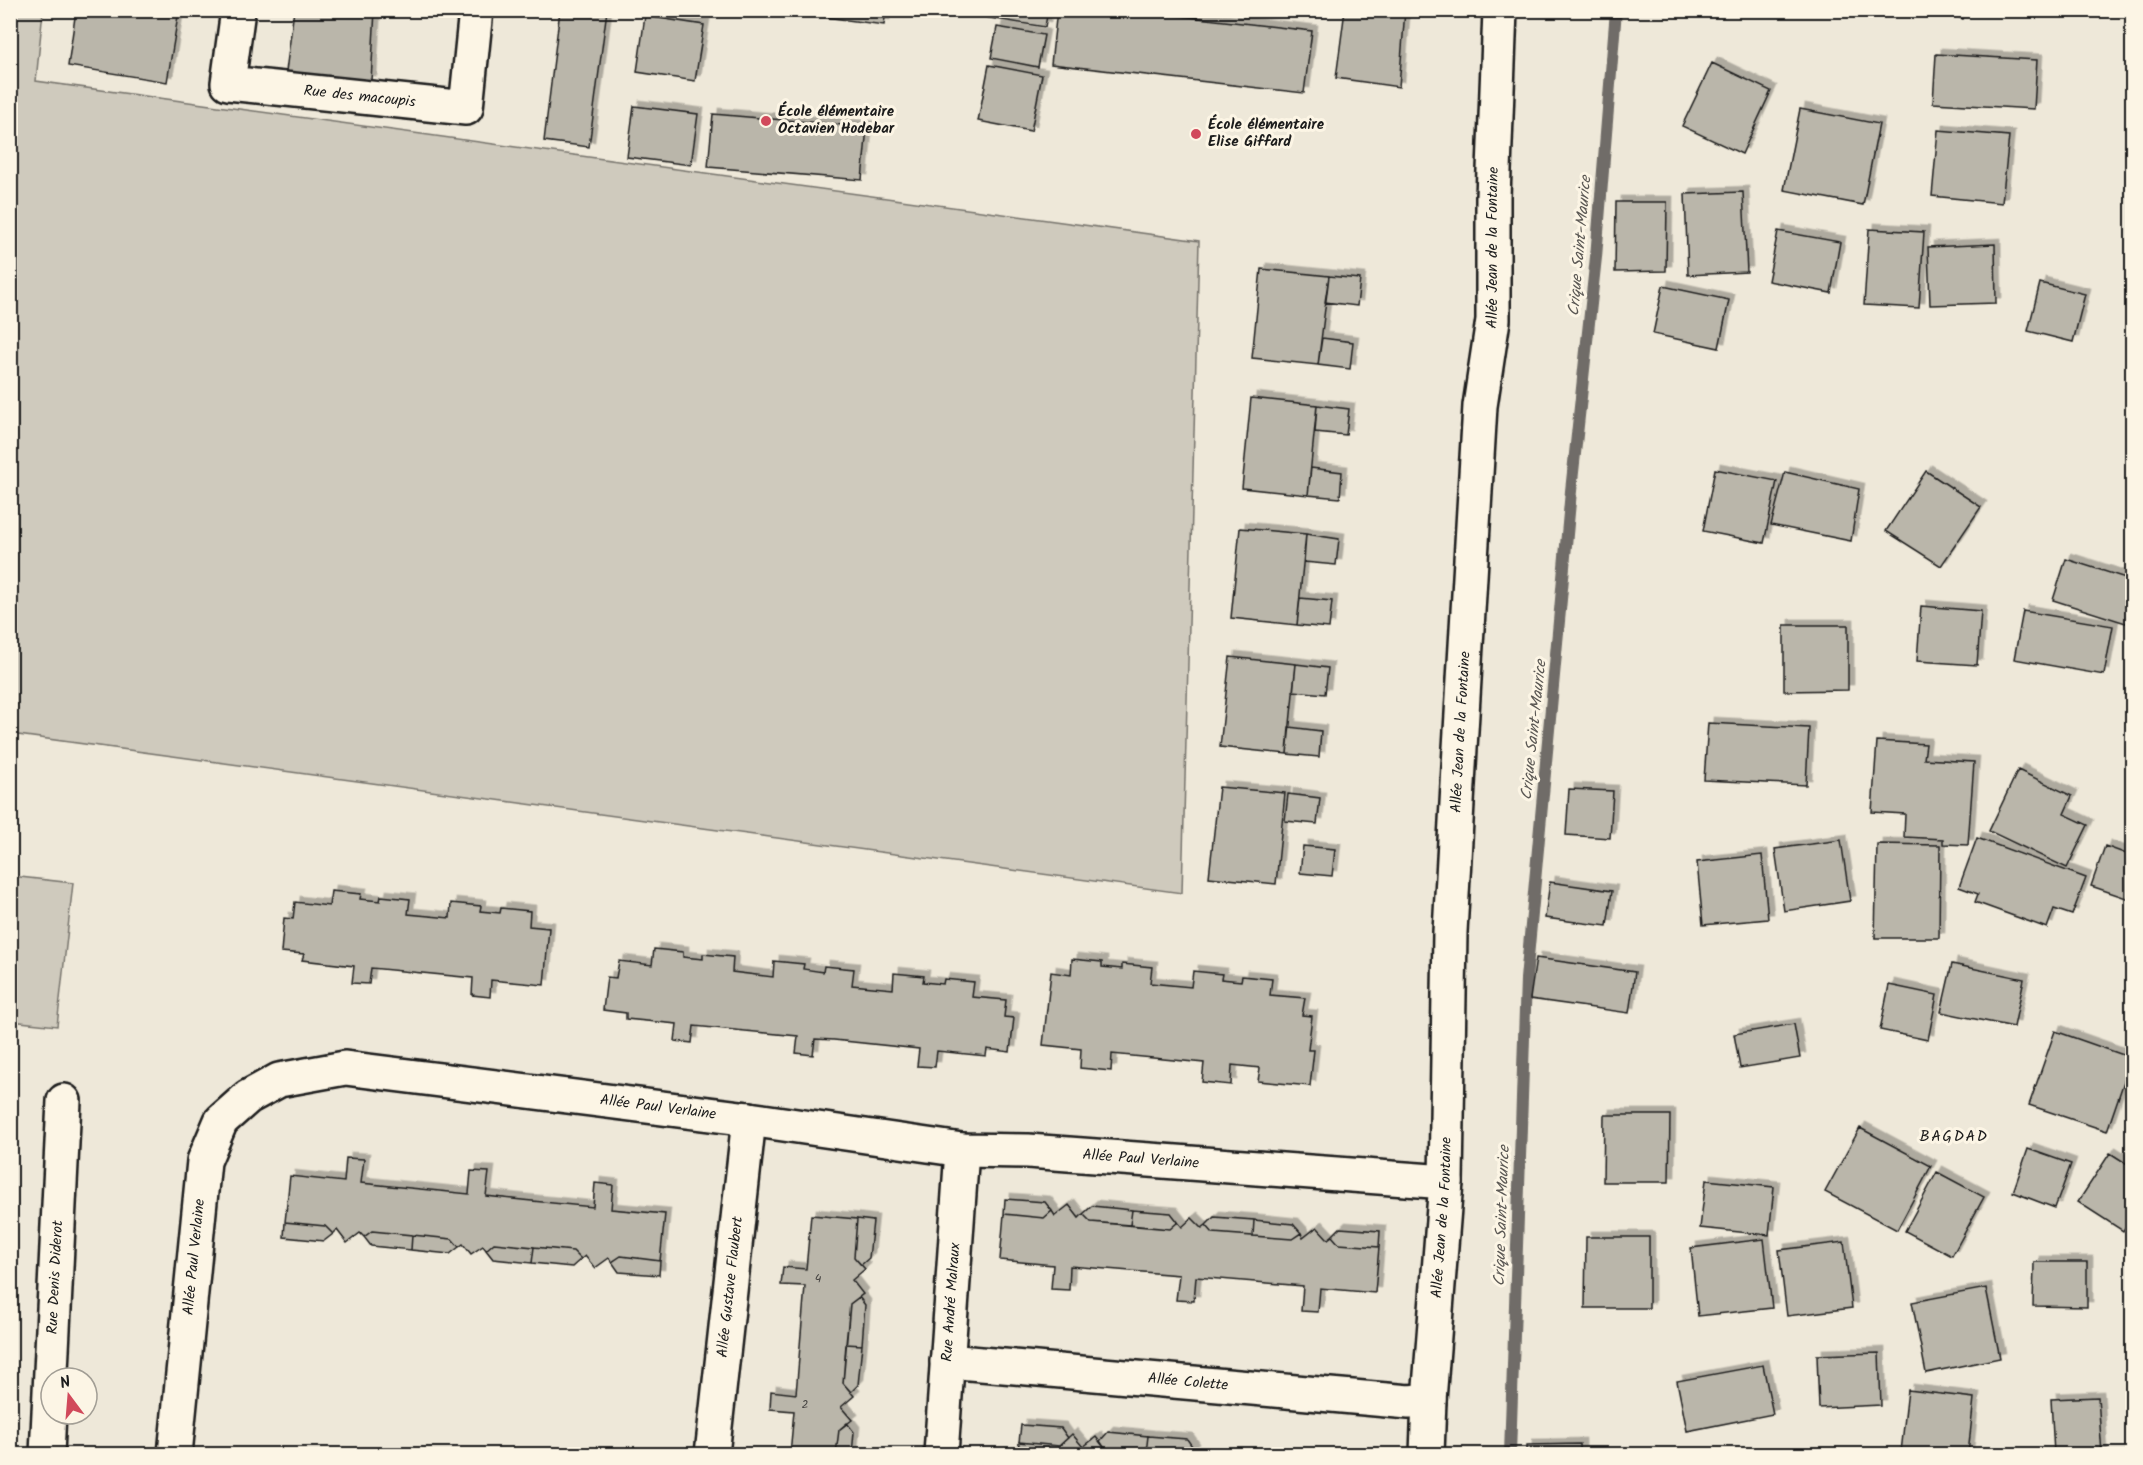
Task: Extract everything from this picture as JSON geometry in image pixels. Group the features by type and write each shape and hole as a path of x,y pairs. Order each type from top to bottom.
{"street":[{"name":"Rue des macoupis","path":"238,10 228,83 466,108 476,10"},
{"name":"Allée Jean de la Fontaine","path":"1427,1455 1429,1400 1446,1182 1450,932 1480,406 1493,320 1493,197 1500,10"},
{"name":"Allée Paul Verlaine","path":"175,1455 204,1161 220,1121 248,1097 279,1080 345,1068 749,1119 962,1150 1028,1151 1446,1182"},
{"name":"Rue Denis Diderot","path":"47,1455 64,1101"},
{"name":"Allée Gustave Flaubert","path":"712,1455 749,1119"},
{"name":"Rue André Malraux","path":"941,1455 962,1150"},
{"name":"Allée Colette","path":"947,1361 1409,1402 1429,1400"}],"shaded area":[{"path":"11,10 43,11 36,81 1199,241 1182,893 11,734"},
{"path":"11,876 73,883 57,1026 11,1021"}],"building":[{"path":"76,10 179,10 167,82 68,66"},
{"path":"294,10 375,10 371,81 285,79"},
{"path":"560,10 607,10 589,147 544,141"},
{"path":"773,10 886,10 884,25"},
{"path":"941,10 1048,10 1045,27"},
{"path":"1057,10 1128,10 1312,31 1304,93 1051,64"},
{"path":"1345,10 1405,10 1399,87 1336,78"},
{"path":"1940,10 1966,10 1963,19"},
{"path":"645,16 704,25 695,81 637,72"},
{"path":"997,27 1044,35 1038,67 991,58"},
{"path":"1936,54 2037,60 2034,109 1933,103"},
{"path":"1712,63 1771,91 1742,154 1682,126"},
{"path":"989,65 1042,75 1031,131 978,121"},
{"path":"634,106 698,114 691,165 627,157"},
{"path":"1800,109 1879,124 1863,205 1784,190"},
{"path":"713,114 867,127 862,180 708,167"},
{"path":"1938,130 2009,136 2002,203 1932,196"},
{"path":"1743,192 1747,272 1688,275 1685,194"},
{"path":"1616,202 1667,202 1666,271 1615,272"},
{"path":"1869,229 1924,232 1919,308 1864,305"},
{"path":"1778,231 1840,242 1831,293 1768,281"},
{"path":"1995,244 1996,303 1930,305 1928,247"},
{"path":"1261,269 1329,276 1318,365 1252,358"},
{"path":"1329,276 1360,279 1357,306 1325,302"},
{"path":"2040,283 2085,294 2073,342 2028,331"},
{"path":"1663,286 1729,300 1719,348 1653,334"},
{"path":"1322,338 1353,342 1350,369 1318,365"},
{"path":"1251,398 1317,405 1308,495 1242,488"},
{"path":"1317,405 1349,409 1346,435 1315,432"},
{"path":"1311,468 1342,472 1340,498 1308,495"},
{"path":"1715,469 1777,481 1764,543 1703,531"},
{"path":"1926,471 1981,507 1941,566 1886,531"},
{"path":"1785,472 1859,489 1851,541 1771,525"},
{"path":"1240,528 1306,534 1297,625 1231,618"},
{"path":"1306,534 1339,539 1336,565 1304,562"},
{"path":"2066,559 2132,580 2132,625 2053,600"},
{"path":"1300,598 1332,601 1329,628 1297,625"},
{"path":"1921,606 1981,611 1977,665 1917,661"},
{"path":"2023,611 2113,626 2104,675 2014,659"},
{"path":"1784,625 1848,625 1848,690 1784,691"},
{"path":"1230,657 1296,664 1287,754 1220,747"},
{"path":"1296,664 1328,668 1325,694 1293,691"},
{"path":"1708,723 1809,728 1806,785 1704,780"},
{"path":"1289,727 1321,731 1319,757 1287,754"},
{"path":"1877,741 1926,744 1924,759 1974,762 1968,845 1943,844 1943,839 1904,837 1905,814 1872,812"},
{"path":"2018,770 2072,796 2064,814 2088,825 2067,868 1989,831"},
{"path":"1219,787 1285,793 1276,884 1209,877"},
{"path":"1569,789 1613,791 1610,838 1566,835"},
{"path":"1288,794 1320,798 1317,824 1285,821"},
{"path":"1977,838 2086,878 2072,915 2054,909 2047,928 1975,902 1978,894 1959,887"},
{"path":"1841,840 1850,901 1784,911 1775,849"},
{"path":"1877,844 1940,845 1939,938 1875,938"},
{"path":"1303,846 1335,849 1332,876 1300,873"},
{"path":"2105,846 2132,856 2132,900 2091,886"},
{"path":"1762,855 1768,919 1703,925 1697,862"},
{"path":"1550,882 1612,891 1607,926 1545,918"},
{"path":"331,891 361,894 360,899 380,901 381,896 410,899 408,914 450,918 451,903 481,906 480,911 500,913 501,908 530,911 529,926 549,928 544,985 491,980 490,997 472,995 473,978 371,968 369,984 352,983 354,966 302,960 304,954 281,952 284,918 293,919 295,902 329,906"},
{"path":"654,949 683,952 683,957 703,959 703,954 733,957 732,972 773,977 774,961 804,964 803,969 823,972 824,966 854,969 852,985 893,989 894,973 924,976 923,982 943,984 944,979 974,982 972,997 1006,1000 1004,1017 1014,1018 1010,1052 987,1049 986,1056 937,1051 935,1067 917,1066 919,1049 834,1040 815,1039 813,1055 796,1053 798,1036 694,1026 692,1043 675,1041 677,1024 626,1019 626,1013 603,1010 607,977 616,978 619,961 652,965"},
{"path":"1536,958 1635,972 1629,1013 1530,999"},
{"path":"1072,959 1102,962 1102,967 1122,969 1122,964 1152,967 1150,983 1191,987 1193,971 1222,974 1221,979 1241,981 1242,976 1272,979 1270,995 1305,998 1302,1015 1312,1016 1308,1050 1314,1050 1310,1086 1258,1081 1260,1068 1232,1065 1231,1085 1202,1082 1204,1063 1112,1054 1111,1071 1080,1068 1081,1049 1043,1045 1051,972 1071,975"},
{"path":"1952,964 2024,979 2014,1027 1941,1012"},
{"path":"1889,985 1937,995 1928,1040 1880,1030"},
{"path":"1794,1024 1800,1058 1740,1068 1734,1034"},
{"path":"2055,1031 2132,1058 2107,1131 2029,1105"},
{"path":"1604,1115 1670,1115 1669,1182 1603,1182"},
{"path":"1860,1128 1931,1166 1897,1230 1825,1192"},
{"path":"2028,1149 2071,1164 2055,1208 2013,1192"},
{"path":"2110,1153 2132,1167 2132,1217 2123,1231 2078,1202"},
{"path":"346,1158 364,1159 361,1183 469,1194 471,1171 489,1172 486,1196 522,1200 593,1207 595,1183 613,1185 611,1209 665,1214 660,1261 621,1256 612,1262 609,1258 595,1268 585,1256 581,1259 573,1251 494,1243 486,1250 483,1246 471,1254 463,1244 459,1247 452,1239 372,1231 364,1237 360,1233 347,1243 337,1230 333,1234 325,1226 285,1222 290,1176 344,1182"},
{"path":"1937,1172 1984,1197 1952,1256 1905,1231"},
{"path":"1706,1180 1774,1187 1769,1235 1700,1228"},
{"path":"1005,1199 1045,1202 1052,1211 1044,1218 1004,1214"},
{"path":"1069,1205 1079,1218 1083,1214 1091,1222 1170,1229 1178,1222 1182,1227 1192,1218 1202,1228 1206,1225 1213,1233 1292,1239 1301,1233 1303,1238 1317,1227 1328,1239 1332,1236 1339,1244 1379,1247 1375,1293 1320,1288 1318,1312 1301,1311 1303,1286 1196,1277 1194,1301 1176,1300 1179,1275 1070,1266 1069,1290 1051,1289 1053,1265 1000,1260 1004,1214 1044,1218 1052,1211 1055,1216"},
{"path":"1092,1206 1132,1210 1130,1225 1091,1222 1083,1214"},
{"path":"1132,1210 1171,1213 1178,1222 1170,1229 1130,1225"},
{"path":"811,1215 857,1219 854,1257 865,1269 852,1280 863,1294 850,1304 843,1383 854,1396 841,1407 852,1420 839,1430 836,1454 790,1454 794,1411 770,1409 771,1391 796,1394 805,1286 781,1285 783,1267 806,1269"},
{"path":"1214,1217 1254,1220 1253,1236 1213,1233 1206,1225"},
{"path":"857,1219 873,1221 869,1258 861,1265 854,1257"},
{"path":"1254,1220 1293,1224 1301,1233 1292,1239 1253,1236"},
{"path":"285,1222 325,1226 333,1234 324,1241 284,1237"},
{"path":"1340,1228 1380,1231 1379,1247 1339,1244 1332,1236"},
{"path":"372,1231 412,1235 411,1250 371,1246 364,1237"},
{"path":"412,1235 452,1239 459,1247 450,1254 411,1250"},
{"path":"1586,1237 1649,1237 1649,1308 1585,1308"},
{"path":"1764,1239 1772,1308 1698,1316 1691,1248"},
{"path":"1844,1242 1852,1308 1787,1316 1779,1250"},
{"path":"494,1243 534,1247 532,1263 493,1259 486,1250"},
{"path":"534,1247 573,1251 581,1259 572,1267 532,1263"},
{"path":"621,1256 660,1261 659,1275 619,1272 612,1262"},
{"path":"2034,1262 2087,1262 2087,1307 2033,1306"},
{"path":"1986,1288 2000,1358 1926,1373 1912,1302"},
{"path":"859,1297 865,1305 862,1345 846,1344 850,1304"},
{"path":"846,1344 862,1345 858,1385 851,1392 843,1383"},
{"path":"1879,1353 1881,1405 1819,1408 1817,1355"},
{"path":"1763,1365 1773,1414 1687,1431 1677,1381"},
{"path":"1908,1390 1974,1398 1968,1454 1901,1452"},
{"path":"2098,1397 2102,1454 2054,1454 2051,1399"},
{"path":"847,1423 854,1432 852,1454 836,1454 839,1430"},
{"path":"1021,1425 1061,1428 1068,1438 1059,1446 1019,1442"},
{"path":"1108,1432 1148,1436 1146,1453 1106,1450 1100,1441"},
{"path":"1072,1434 1083,1447 1096,1437 1106,1450 1160,1454 1018,1454 1019,1442 1059,1446"},
{"path":"1148,1436 1187,1439 1194,1449 1188,1454 1146,1453"},
{"path":"1580,1444 1580,1454 1527,1454 1527,1445"}],"waterway":[{"name":"Crique Saint-Maurice","path":"1510,1454 1526,979 1571,491 1596,257 1616,10"}],"place":[{"name":"École élémentaire Octavien Hodebar","path":"766,121"},
{"name":"École élémentaire Elise Giffard","path":"1196,134"}],"district":[{"name":"BAGDAD","path":"1954,1136"}]}
